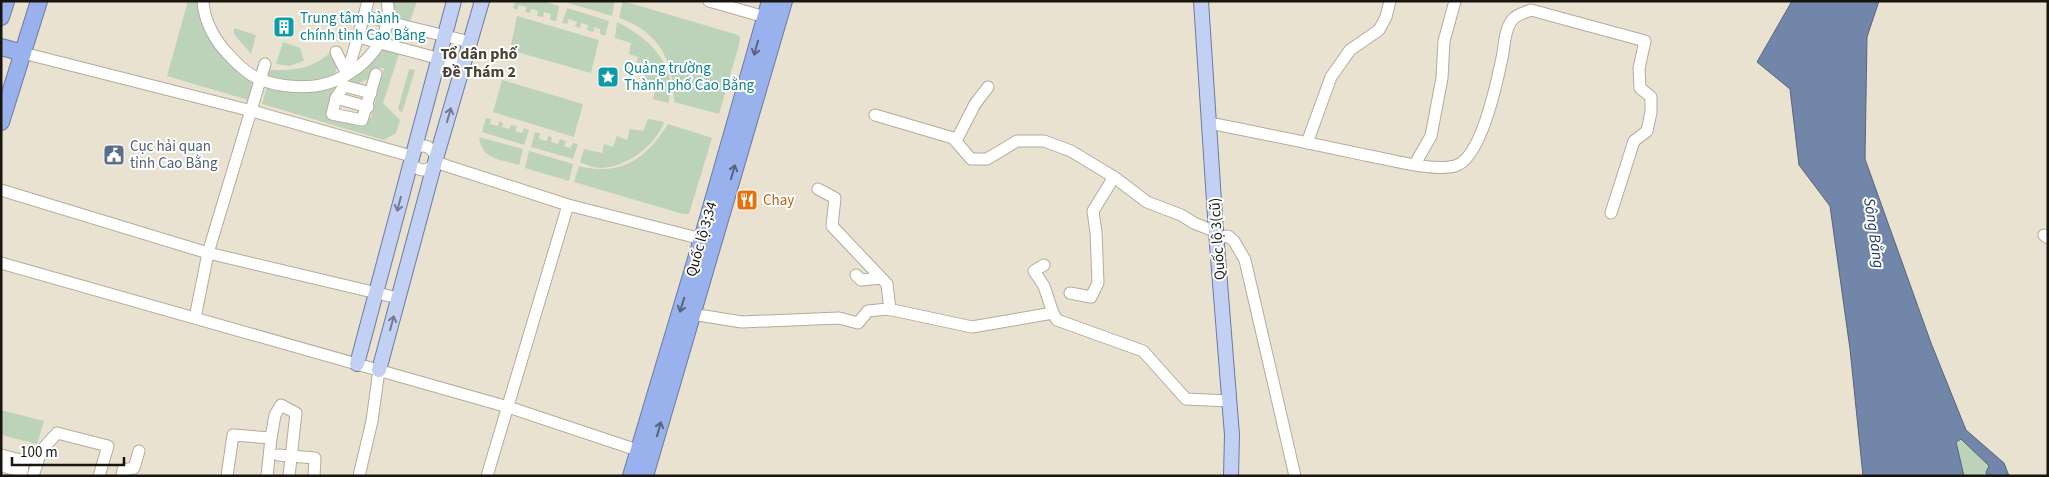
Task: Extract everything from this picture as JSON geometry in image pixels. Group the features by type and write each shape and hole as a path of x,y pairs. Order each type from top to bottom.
{"highway":[{"path":"1,17 6,1"},
{"path":"1,85 28,1"},
{"path":"1,122 12,50 39,1"},
{"name":"Quốc lộ 3;34","path":"770,1 772,19"},
{"name":"Quốc lộ 3;34","path":"630,476 707,241 772,19 784,1"},
{"name":"Quốc lộ 3;34","path":"646,472 692,314 707,241"},
{"path":"637,450 646,472"}],"main road":[{"path":"357,364 411,156 454,1"},
{"path":"379,370 435,162 482,1"},
{"name":"Quốc lộ 3(cũ)","path":"1201,1 1216,235 1232,435 1231,476"}],"street":[{"path":"203,1 204,13 219,45 241,67 262,80 292,86 316,86 344,79 362,63 380,43 386,22 387,1"},
{"path":"368,1 358,38 332,114 362,120 368,107 376,74"},
{"path":"709,1 772,19"},
{"path":"1307,143 1331,77 1350,50 1379,30 1386,17 1390,1"},
{"path":"1415,164 1431,136 1442,78 1444,42 1455,1"},
{"path":"1209,123 1415,164 1437,167 1456,166 1465,161 1473,152 1491,105 1505,37 1513,19 1531,10 1645,41 1639,68 1640,88 1652,97 1651,112 1647,131 1634,141 1611,213"},
{"path":"364,16 470,42"},
{"path":"358,38 463,65"},
{"path":"12,50 252,111 411,156"},
{"path":"336,52 344,79 371,93"},
{"path":"195,318 208,253 262,80 265,64"},
{"path":"956,141 975,104 988,87"},
{"path":"336,98 368,107"},
{"path":"875,116 953,138 971,158 987,159 1017,141 1044,141 1071,152 1114,177 1148,202 1181,215 1216,235 1228,236 1234,241 1246,260 1295,476"},
{"path":"426,146 435,154 435,162 430,169 422,171 415,168 411,156 418,147 426,146"},
{"path":"435,162 568,204 707,241"},
{"path":"1070,293 1092,297 1098,283 1096,232 1093,211 1114,177"},
{"path":"1,190 208,253 398,298"},
{"path":"818,190 835,198 832,226 887,284 890,310"},
{"path":"487,476 568,204"},
{"path":"1,263 508,407 637,450"},
{"path":"1044,265 1034,272 1044,286 1057,320 1143,351 1186,399 1229,401"},
{"path":"856,275 861,280 881,278"},
{"path":"692,314 742,322 839,318 858,323 868,311 890,310 972,327 1053,313"},
{"path":"359,476 372,421 379,370"},
{"path":"267,476 274,415 281,405 296,413 288,423 283,476"},
{"path":"22,469 57,433 108,446 99,476"},
{"path":"227,476 233,435 270,438"},
{"path":"33,476 41,451"},
{"path":"122,476 124,470 134,468 138,451"},
{"path":"1,455 22,469"},
{"path":"285,456 289,476"},
{"path":"285,456 315,458 314,476"},
{"path":"1,466 22,469"}],"green space":[{"path":"188,1 200,1 200,10 250,77 252,86 248,100 167,76"},
{"path":"391,1 417,1 409,24 392,17"},
{"path":"515,1 543,1 559,6 556,21 550,20 551,14 544,12 543,17 537,16 538,11 531,9 530,13 525,12 527,7 519,5 517,10 513,8"},
{"path":"568,1 615,1 612,16 568,3"},
{"path":"623,1 740,37 719,114 674,102 671,73 662,49 644,31 619,18"},
{"path":"567,8 609,21 605,36 600,34 600,29 594,27 593,32 587,30 588,25 581,23 580,28 575,26 577,22 569,19 567,24 562,23"},
{"path":"517,16 599,40 591,73 510,50"},
{"path":"617,22 643,38 663,60 670,79 669,103 653,99 656,86 642,82 646,71 635,68 638,57 629,54 631,43 615,38"},
{"path":"234,28 256,35 251,54 234,34"},
{"path":"283,42 300,48 304,61 289,66 276,64"},
{"path":"382,47 400,51 383,103 400,120 396,133 384,140 262,104 267,86 338,85 334,90 327,116 358,126 371,117 384,68 373,68 368,79 353,86 349,78 368,66"},
{"path":"330,53 337,65 332,79 291,82 268,76 269,70 302,68 315,63"},
{"path":"409,69 415,70 402,113 398,109"},
{"path":"502,80 583,104 574,137 493,112"},
{"path":"486,118 491,119 490,124 498,126 499,121 503,123 502,127 509,129 511,125 517,126 515,131 522,133 524,128 529,130 524,145 482,132"},
{"path":"648,119 664,122 654,140 629,160 610,167 598,168 580,163 584,149 602,153 604,144 613,147 617,136 627,140 630,129 643,131"},
{"path":"668,124 712,138 689,214 683,214 574,182 579,166 608,169 620,167 631,162 651,146"},
{"path":"535,132 540,133 539,139 547,141 548,136 552,137 551,142 558,144 560,139 566,141 564,146 570,148 573,143 578,144 573,159 531,147"},
{"path":"479,137 523,149 519,165 499,160 488,154 481,145"},
{"path":"529,151 573,164 569,181 525,168"},
{"path":"1,410 44,421 37,444 1,435"},
{"path":"1961,439 1989,467 1986,472 1987,476 1964,476 1956,441"}],"water":[{"name":"Sông Bằng","path":"1792,1 1879,1 1867,37 1865,159 1931,343 1966,430 2004,463 2009,476 1987,476 1986,472 1989,466 1961,439 1956,442 1964,476 1863,476 1850,349 1830,206 1799,165 1790,89 1757,62"}],"place":[{"name":"Trung tâm hành chính tỉnh Cao Bằng","path":"284,27"},
{"name":"Quảng trường Thành phố Cao Bằng","path":"608,77"},
{"name":"Cục hải quan tỉnh Cao Bằng","path":"114,155"},
{"name":"Chay","path":"747,200"}],"district":[{"name":"Tổ dân phố Đề Thám 2","path":"479,62"}]}
